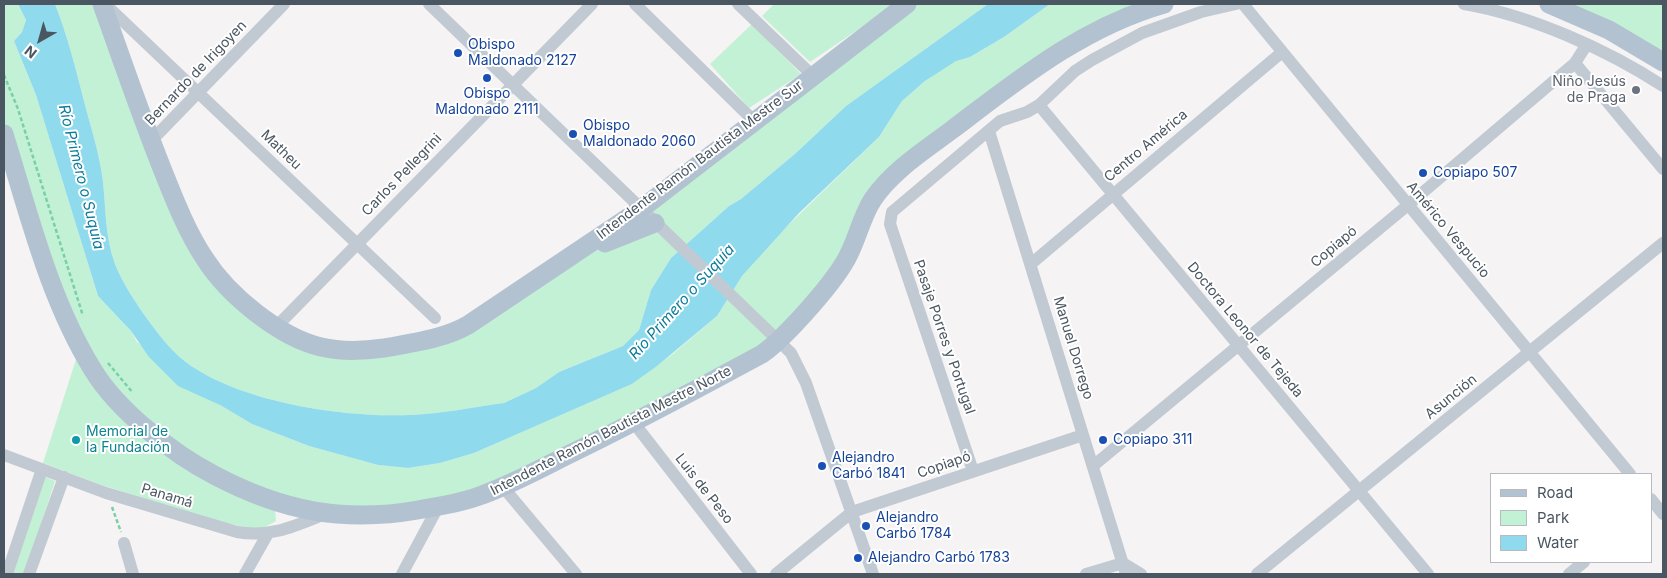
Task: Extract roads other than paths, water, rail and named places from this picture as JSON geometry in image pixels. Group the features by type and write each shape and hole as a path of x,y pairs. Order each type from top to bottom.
{"main road":[{"name":"Intendente Ramón Bautista Mestre Sur","path":"103,4 151,141 179,210 205,261 244,302 277,326 304,341 344,350 382,348 442,335 468,325 641,209 812,75 907,4"},
{"name":"Intendente Ramón Bautista Mestre Norte","path":"4,134 58,300 73,334 94,373 130,414 161,441 191,463 256,495 291,507 325,514 350,517 385,516 469,500 503,487 634,423 762,354 780,341 839,271 849,254 863,217 872,201 881,189 907,164 1026,74 1070,44 1105,25 1164,4"},
{"path":"1549,4 1609,30 1663,62"},
{"path":"571,256 661,228"}],"street":[{"name":"Matheu","path":"103,4 435,318"},
{"name":"Bernardo de Irigoyen","path":"151,141 284,4"},
{"path":"429,4 780,341 800,366 873,574"},
{"name":"Carlos Pellegrini","path":"277,326 592,4"},
{"path":"635,4 754,121"},
{"path":"738,4 812,75"},
{"path":"989,131 1000,121 1027,112 1038,105 1074,71 1142,33 1201,12 1236,4"},
{"name":"Américo Vespucio","path":"1243,4 1281,53 1629,473"},
{"path":"1464,4 1528,21 1587,44 1636,68 1663,86"},
{"name":"Copiapó","path":"1093,466 1408,206 1575,63 1587,44"},
{"name":"Centro América","path":"1032,263 1281,53"},
{"path":"1575,63 1663,169"},
{"name":"Doctora Leonor de Tejeda","path":"1038,105 1428,574"},
{"name":"Pasaje Porres y Portugal","path":"973,471 890,224 892,212 989,131"},
{"name":"Manuel Dorrego","path":"989,131 1032,263 1124,568"},
{"name":"Asunción","path":"1257,574 1663,242"},
{"name":"Luis de Peso","path":"634,423 751,574"},
{"name":"Copiapó","path":"776,574 852,512 1083,435"},
{"name":"Panamá","path":"4,455 108,494 237,532 267,535 325,514"},
{"path":"7,574 42,469"},
{"path":"29,574 64,477"},
{"path":"503,487 576,574"},
{"path":"1655,501 1663,514"},
{"path":"402,574 438,507"},
{"path":"245,574 267,535"},
{"path":"124,543 133,574"},
{"path":"559,574 566,562"},
{"path":"1568,574 1583,563"},
{"path":"1086,574 1124,568 1141,574"}],"water":[{"name":"Río Primero o Suquía","path":"18,4 55,4 72,54 98,153 102,172 108,233 115,264 126,287 164,341 182,359 204,374 260,396 291,404 354,414 410,415 504,403 536,388 559,372 623,346 639,330 651,290 671,258 729,206 741,199 796,153 846,106 988,4 1050,4 1004,37 970,57 956,61 925,81 902,101 879,137 799,213 742,276 717,316 657,366 632,384 474,453 440,463 408,468 378,465 309,446 252,424 220,405 178,386 149,357 131,331 98,296 36,95 14,41 22,32 26,20"}],"place":[{"name":"Obispo Maldonado 2127","path":"458,53"},
{"name":"Obispo Maldonado 2111","path":"487,78"},
{"name":"Niño Jesús de Praga","path":"1636,90"},
{"name":"Obispo Maldonado 2060","path":"573,134"},
{"name":"Copiapo 507","path":"1423,173"},
{"name":"Memorial de la Fundación","path":"76,440"},
{"name":"Copiapo 311","path":"1103,440"},
{"name":"Alejandro Carbó 1841","path":"822,466"},
{"name":"Alejandro Carbó 1784","path":"866,526"},
{"name":"Alejandro Carbó 1783","path":"858,558"}]}
